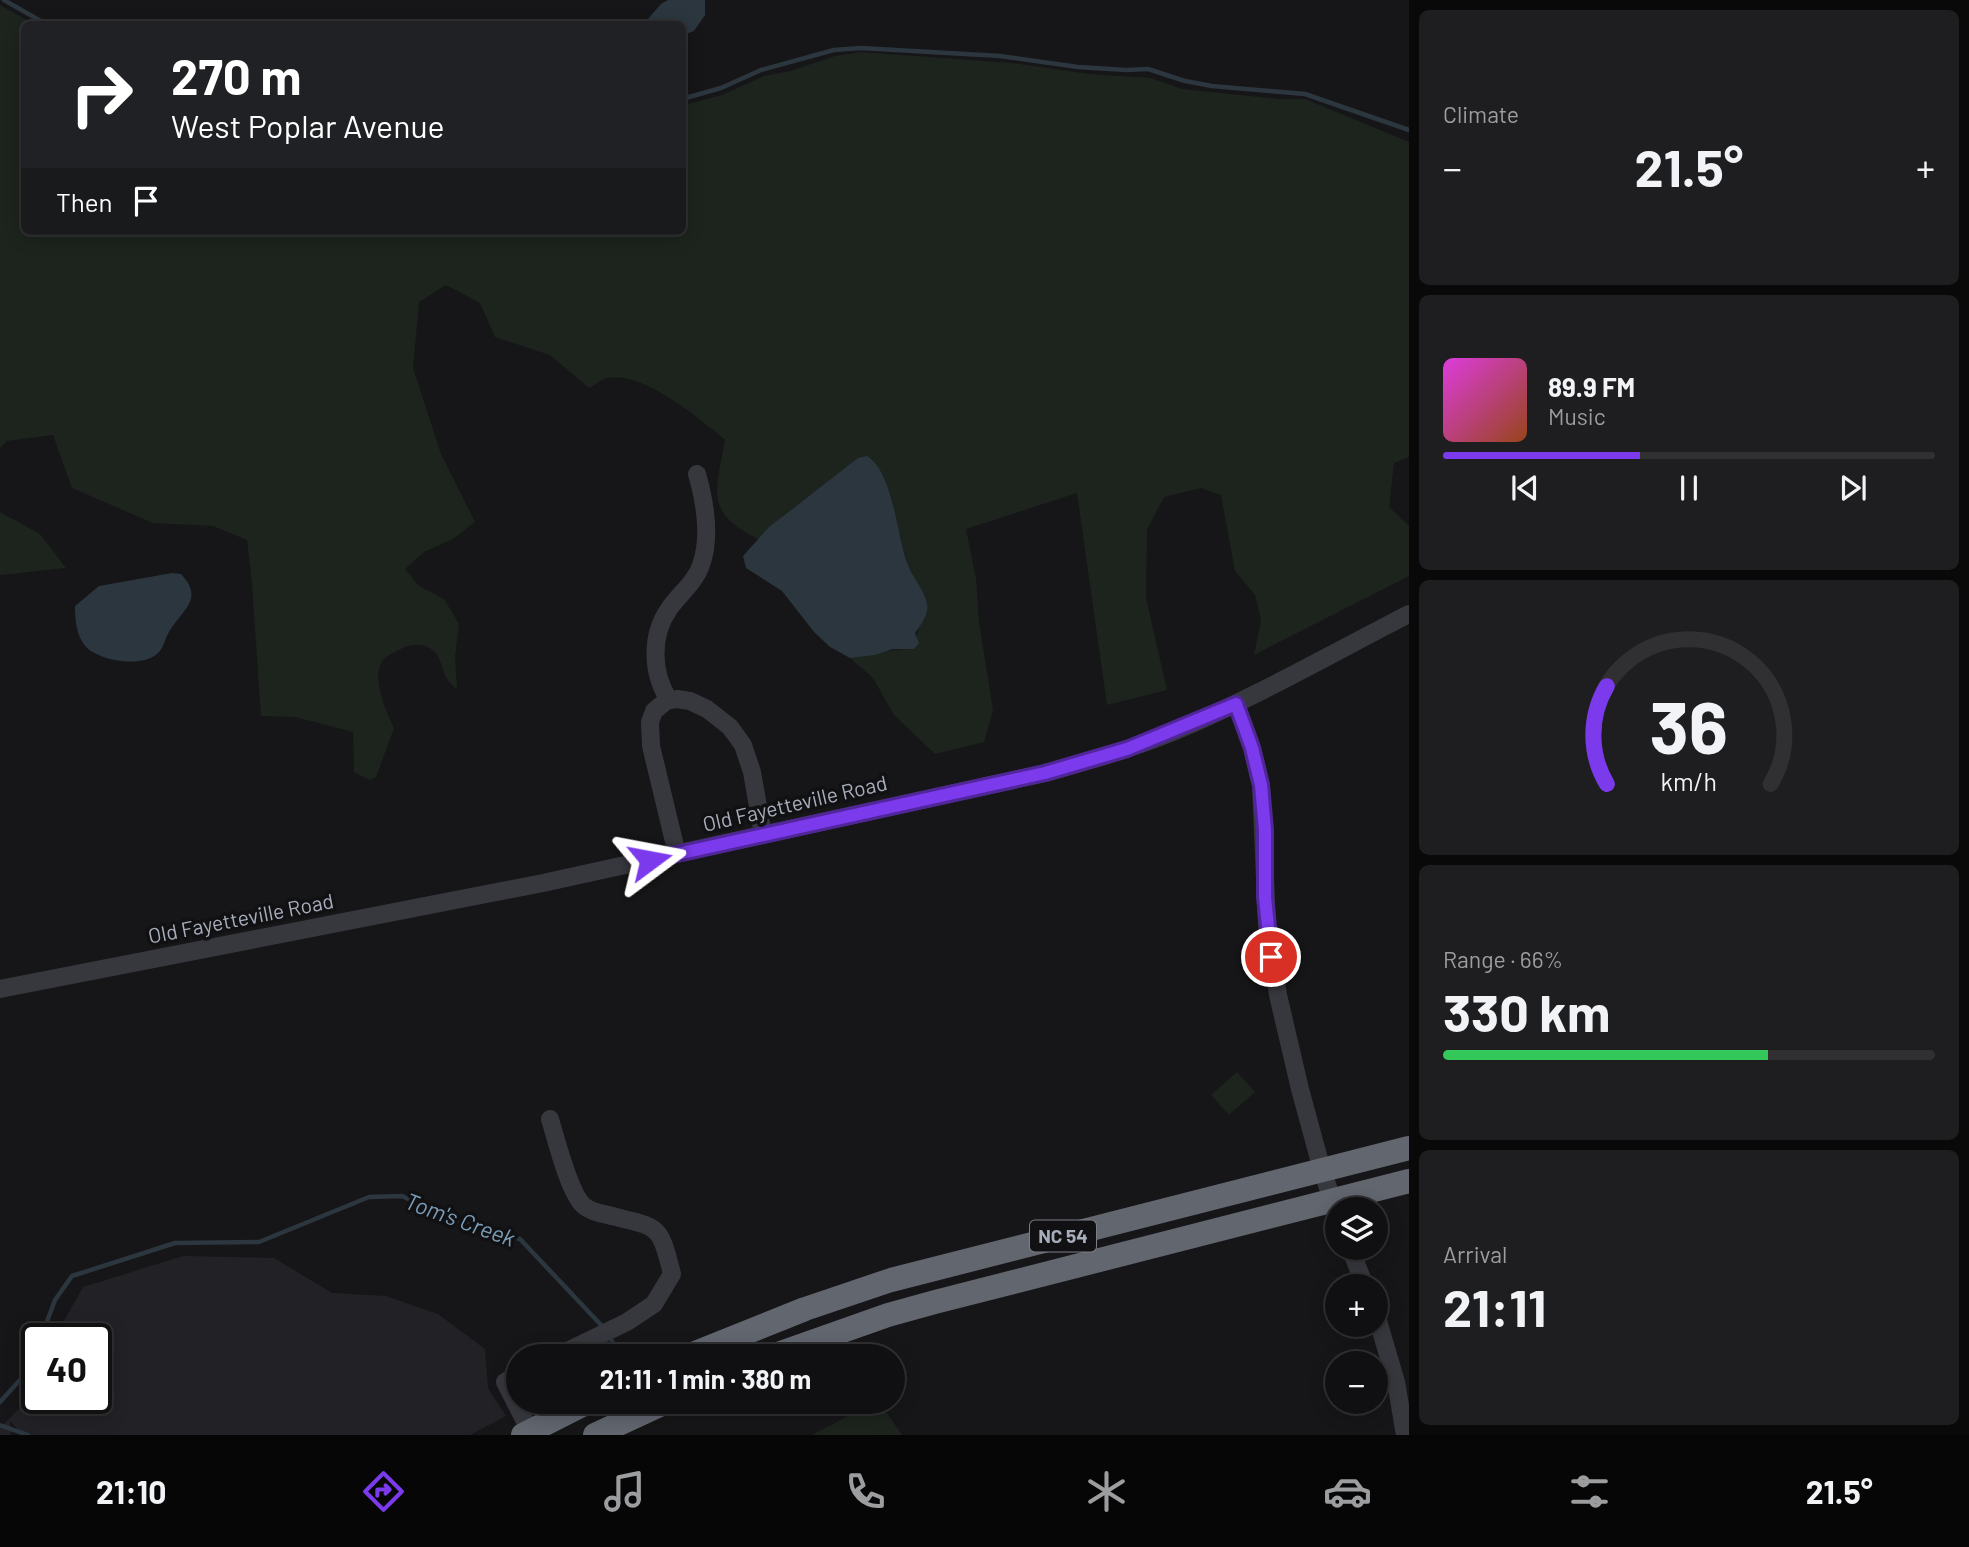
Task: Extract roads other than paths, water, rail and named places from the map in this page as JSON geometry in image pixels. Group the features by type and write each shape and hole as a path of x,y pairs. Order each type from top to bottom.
{"highway":[{"name":"NC 54","path":"718,1344 805,1309 891,1280 1409,1147"},
{"name":"NC 54","path":"1363,1197 1409,1181"},
{"name":"NC 54","path":"806,1344 946,1298 1325,1209"},
{"path":"528,1434 566,1414"},
{"path":"595,1435 640,1414"}],"street":[{"path":"669,701 657,675 657,644 669,609 696,577 701,566 706,526 697,474"},
{"name":"Old Fayetteville Road","path":"0,989 233,946 296,931 556,881 1087,761 1172,732 1236,704 1409,614"},
{"path":"677,854 651,746 650,722 654,711 666,701 690,701 707,709 737,736 752,772 763,835"},
{"path":"1236,704 1252,748 1261,785 1265,830 1265,897 1275,983 1331,1197"},
{"path":"550,1119 568,1176 582,1205 594,1211 653,1227 664,1241 672,1274 654,1304 628,1322 582,1344"},
{"path":"1383,1337 1396,1382 1405,1435"},
{"path":"519,1414 528,1434"}],"waterway":[{"path":"4,0 41,21"},
{"path":"686,98 721,88 761,70 834,50 861,48 1000,56 1078,67 1148,69 1212,86 1305,94 1409,130"},
{"name":"Tom's Creek","path":"46,1323 55,1300 72,1276 175,1243 259,1242 369,1197 402,1196 452,1220 520,1239 602,1326"},
{"name":"Tom's Creek","path":"0,1402 21,1379"},
{"path":"0,1425 28,1435"}]}
